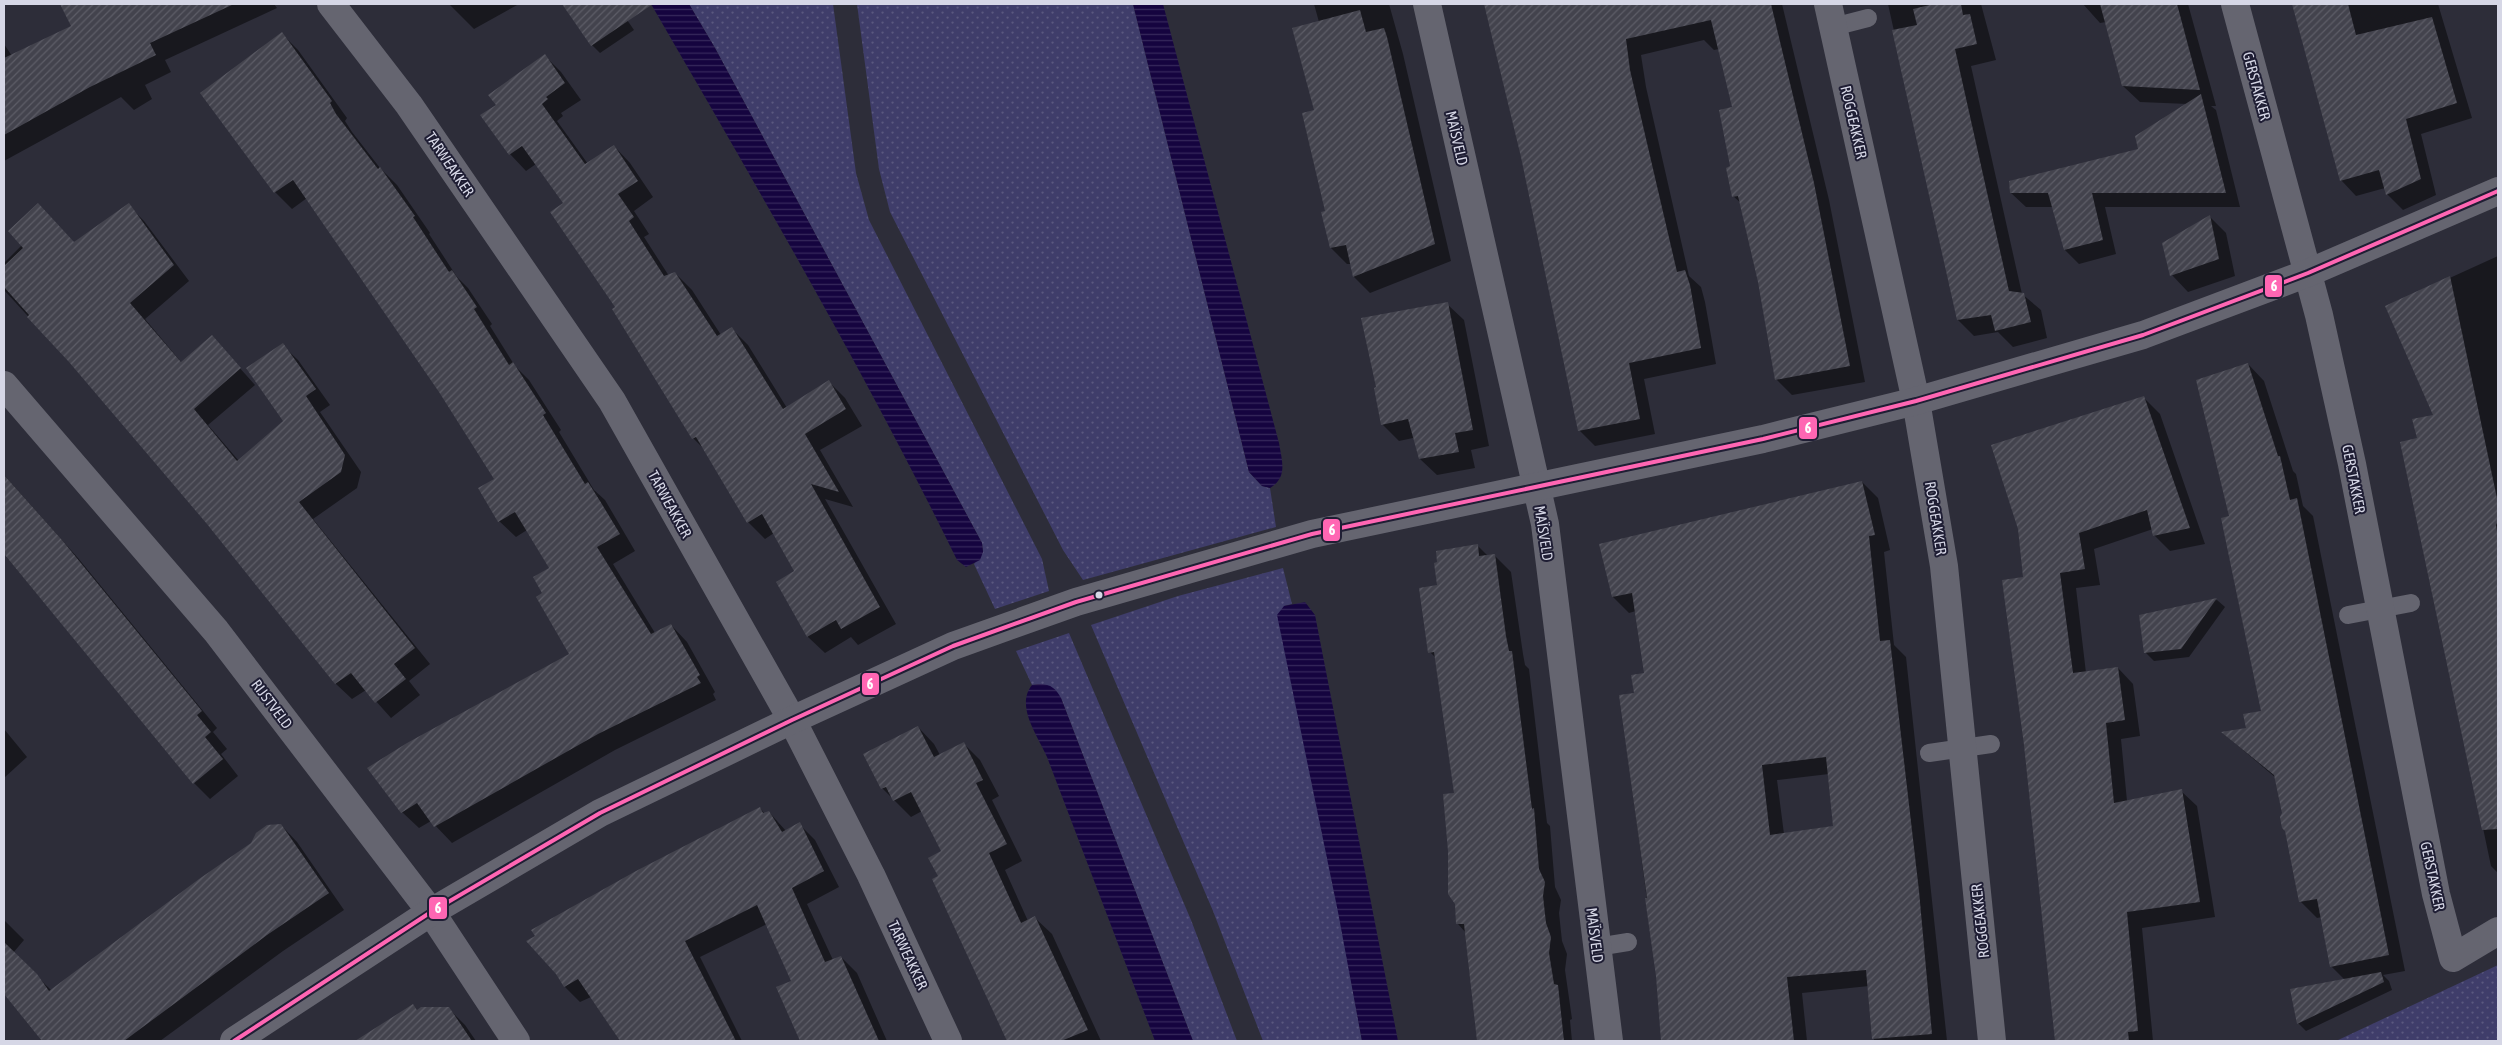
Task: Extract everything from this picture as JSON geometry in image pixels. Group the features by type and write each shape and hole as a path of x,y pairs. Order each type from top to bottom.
{"street":[{"name":"TARWEAKKER","path":"331,4 409,105 612,401 792,720 871,875 948,1041"},
{"name":"MAÏSVELD","path":"1426,4 1545,524 1609,1041"},
{"name":"GERSTAKKER","path":"2235,4 2308,273 2352,464 2436,894 2453,958 2498,931"},
{"name":"ROGGEAKKER","path":"1831,15 1916,401 1944,566 1992,1041"},
{"path":"234,1041 431,912 600,813 792,720 953,646 1076,602 1312,534 1763,439 1916,401 2143,335 2308,273 2498,191"},
{"name":"RIJSTVELD","path":"4,385 216,631 431,912 516,1041"}],"lane":[{"path":"1831,15 1868,18"},
{"path":"2348,615 2411,603"},
{"path":"1929,753 1991,744"},
{"path":"1597,947 1628,942"}],"shaded area":[{"path":"651,4 689,4 715,48 982,543 983,552 980,560 966,567 957,560 847,349 770,210"},
{"path":"689,4 833,4 856,173 869,220 1042,559 1049,591 995,609 974,564 983,552 982,543 715,48"},
{"path":"857,4 1133,4 1249,472 1262,486 1270,488 1276,527 1083,580 1063,550 890,212 879,169"},
{"path":"1133,4 1163,4 1279,443 1282,474 1276,484 1270,488 1262,486 1249,472"},
{"path":"1283,568 1292,604 1284,606 1362,1041 1263,1041 1213,911 1091,625 1178,596"},
{"path":"1305,602 1315,615 1398,1041 1362,1041 1338,912 1277,615 1284,606"},
{"path":"1069,633 1191,920 1237,1041 1193,1041 1061,698 1040,684 1032,685 1016,651"},
{"path":"1040,684 1053,688 1061,698 1193,1041 1155,1041 1047,757 1030,721 1026,702 1027,693 1032,685"},
{"path":"2498,965 2498,1041 2336,1041"}],"building":[{"path":"60,4 234,4 150,43 156,55 90,87 4,135 4,58 71,26"},
{"path":"562,4 653,4 591,46"},
{"path":"1484,4 1771,4 1814,183 1850,366 1775,380 1758,282 1738,196 1732,197 1726,168 1730,166 1719,110 1732,107 1711,20 1626,39 1630,70 1677,272 1685,270 1690,285 1701,348 1629,363 1640,419 1578,431 1521,157"},
{"path":"1934,4 1961,4 1963,15 1970,14 1977,44 1955,49 2009,291 2024,293 2031,322 1995,331 1991,315 1957,320 1892,30 1917,25 1913,9"},
{"path":"2100,4 2177,4 2200,90 2122,86"},
{"path":"2292,4 2348,4 2356,35 2432,17 2457,103 2406,119 2421,179 2386,195 2379,170 2340,181"},
{"path":"1360,10 1366,32 1384,28 1387,37 1435,244 1353,277 1346,245 1330,248 1321,212 1325,211 1302,113 1314,110 1292,28"},
{"path":"282,32 332,101 330,103 336,114 378,169 380,167 415,216 413,217 449,272 452,270 477,307 474,309 509,365 513,362 546,413 543,415 585,484 588,482 600,501 620,534 597,547 651,634 671,624 700,675 697,677 701,683 598,734 434,827 417,803 401,813 367,768 407,743 569,654 536,597 542,593 533,577 549,568 515,512 498,522 478,488 494,479 439,392 293,180 274,193 200,93"},
{"path":"545,54 565,83 546,97 548,99 542,104 585,164 614,145 638,181 618,194 634,217 629,221 664,276 675,272 717,336 732,327 783,409 829,380 846,409 805,434 839,492 811,484 880,607 841,629 836,620 807,637 776,582 794,571 762,514 747,523 696,437 692,439 612,309 615,307 550,212 563,203 522,146 509,155 480,115 496,105 488,95"},
{"path":"2201,94 2226,193 2092,193 2103,240 2064,250 2048,193 2010,193 2009,181 2138,149 2135,136"},
{"path":"38,203 74,242 129,203 174,265 130,303 181,362 212,335 241,368 194,409 237,461 283,421 246,368 283,343 316,389 306,396 345,455 341,472 299,502 415,648 394,664 406,679 375,703 351,673 335,684 207,524 69,362 27,317 29,315 4,287 4,266 23,248 8,231"},
{"path":"2210,215 2219,259 2170,276 2162,243"},
{"path":"2450,276 2498,503 2498,521 2496,525 2498,538 2498,829 2482,830 2400,442 2417,438 2412,419 2433,415 2385,306"},
{"path":"1448,302 1473,430 1455,433 1459,452 1419,459 1408,419 1381,425 1374,388 1376,387 1361,318"},
{"path":"2248,363 2278,456 2280,456 2290,500 2297,498 2389,955 2330,967 2317,899 2299,902 2285,831 2282,828 2280,817 2282,813 2274,775 2221,732 2246,728 2243,714 2261,711 2221,518 2229,516 2196,380"},
{"path":"2144,396 2190,528 2153,536 2147,510 2079,533 2085,569 2060,573 2073,673 2118,667 2125,720 2106,723 2114,803 2182,789 2200,902 2127,912 2138,1031 2128,1032 2129,1041 2055,1041 2024,745 2002,580 2023,577 2018,529 1991,445"},
{"path":"4,475 62,540 202,711 197,715 211,732 205,737 223,759 193,784 4,554"},
{"path":"1862,481 1875,535 1869,536 1880,641 1890,640 1919,891 1932,1034 1872,1039 1866,970 1787,977 1794,1041 1661,1041 1656,976 1645,898 1647,898 1619,695 1634,693 1631,675 1644,673 1632,593 1612,597 1599,544","holes":["1826,757 1833,826 1770,835 1762,765"]},
{"path":"1478,544 1479,556 1495,554 1506,636 1509,651 1512,651 1532,809 1534,808 1539,869 1545,882 1543,896 1546,923 1551,937 1549,953 1554,984 1558,985 1564,1041 1477,1041 1464,924 1456,924 1455,904 1448,894 1448,851 1443,794 1454,793 1434,652 1428,653 1419,588 1437,585 1434,563 1437,562 1436,551"},
{"path":"2217,598 2181,649 2144,653 2139,615"},
{"path":"918,726 934,757 964,742 983,780 976,783 1007,844 989,853 1021,923 1035,916 1088,1030 1061,1041 1007,1041 932,879 938,876 928,858 941,851 911,792 893,801 886,787 881,789 863,754"},
{"path":"760,807 763,813 769,811 782,832 800,822 824,871 792,888 825,962 841,956 879,1041 800,1041 776,987 791,981 757,905 685,941 736,1041 620,1041 578,979 564,987 556,974 526,941 535,936 531,930 636,871"},
{"path":"281,824 329,893 267,935 124,1041 42,1041 4,994 4,942 37,974 49,991 199,879 251,843 256,833 267,825"},
{"path":"2381,972 2384,982 2297,1024 2290,989"},
{"path":"413,1004 417,1010 421,1007 449,1007 472,1041 355,1041"}],"transit line":[{"name":"6","path":"234,1041 431,912 600,813 792,720 953,646 1076,602 1312,534 1763,439 1916,401 2143,335 2308,273 2498,191"}]}
